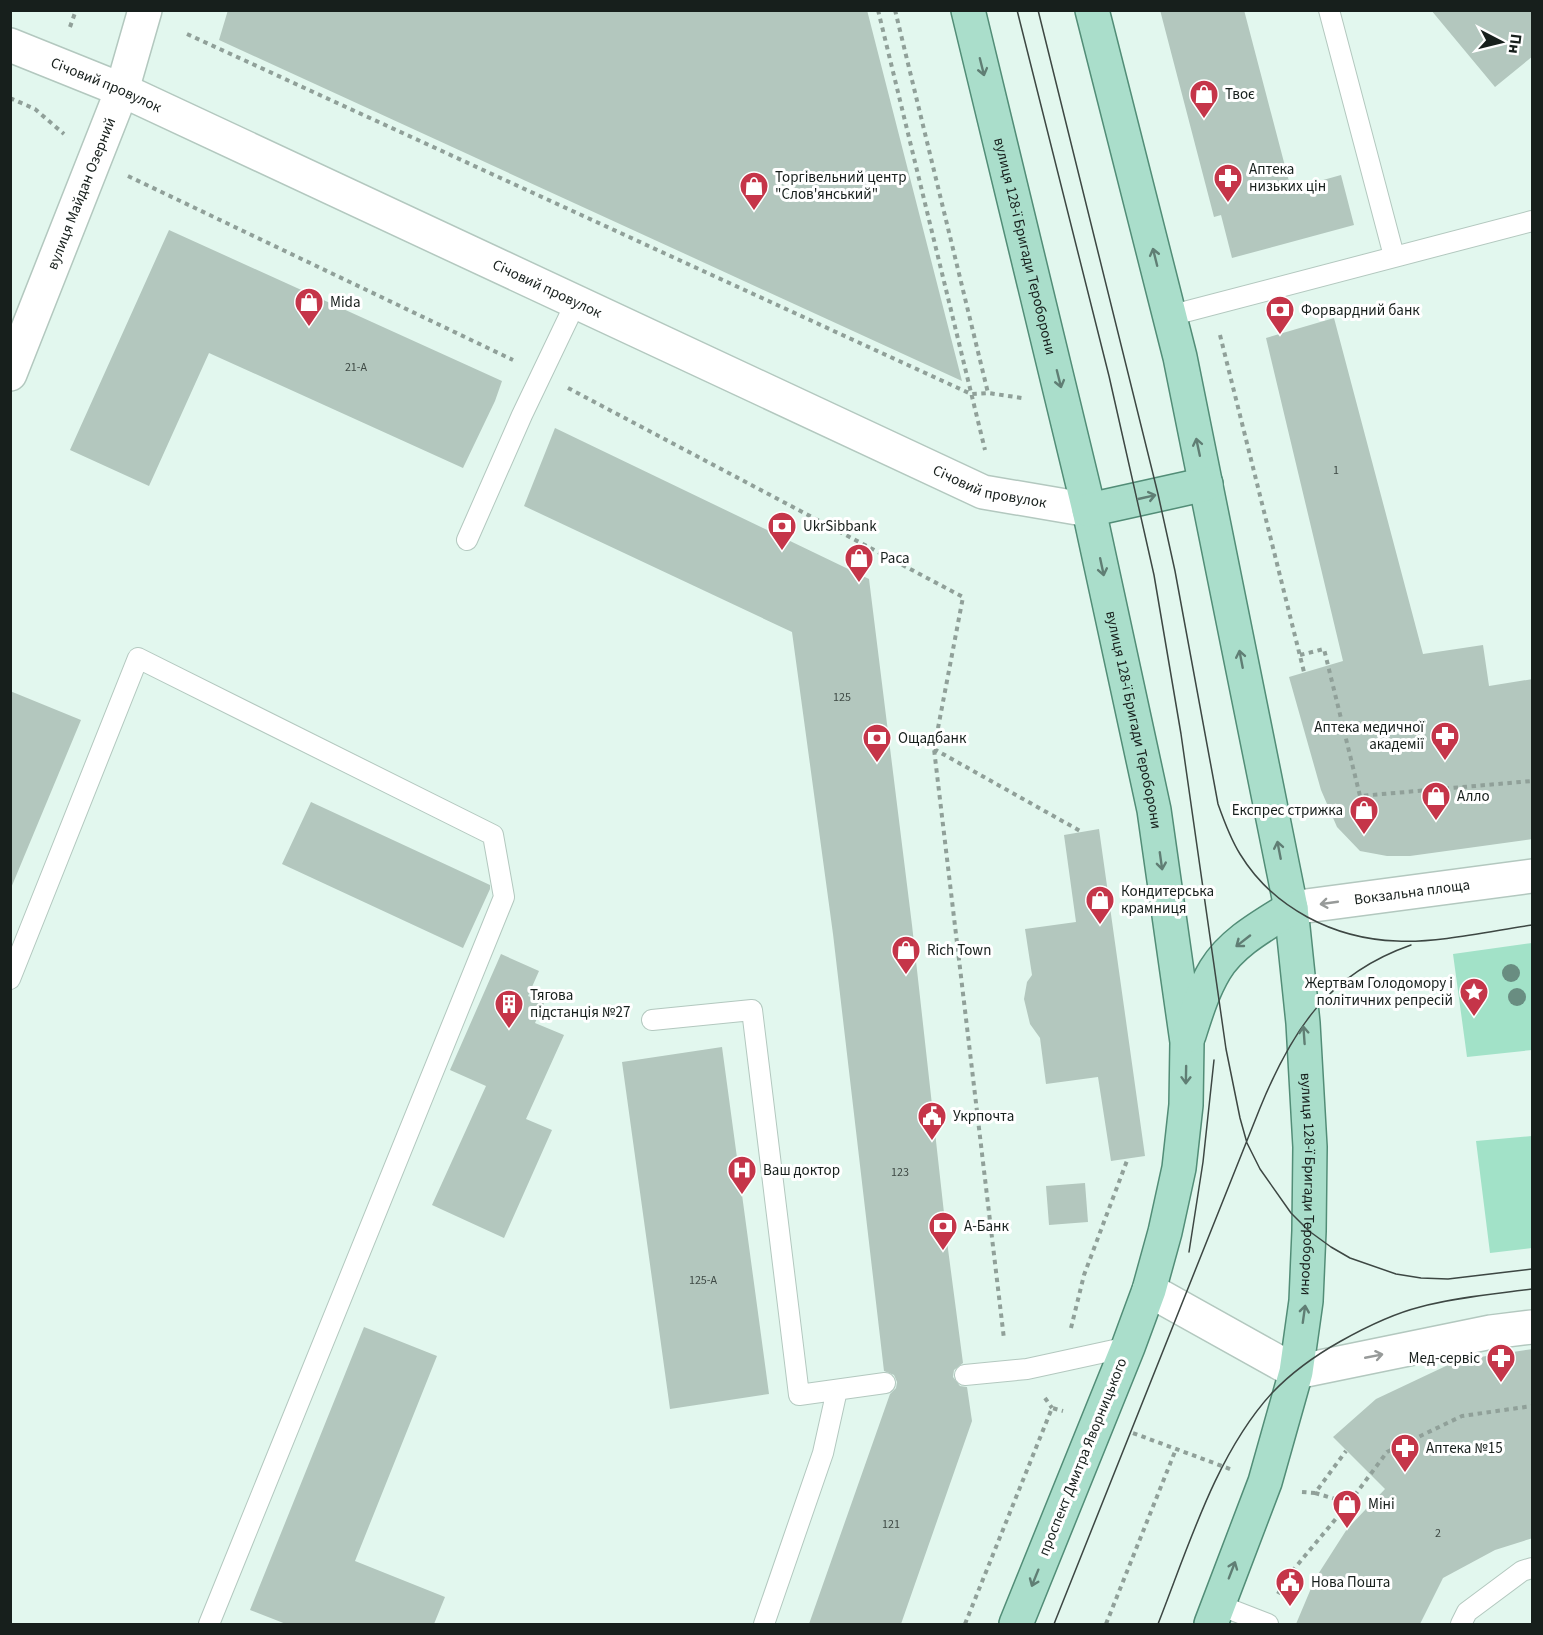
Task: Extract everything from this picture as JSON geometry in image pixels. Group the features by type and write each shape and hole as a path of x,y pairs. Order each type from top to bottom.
{"main road":[{"name":"вулиця 128-ї Бригади Тероборони","path":"968,10 1089,510 1154,810 1187,1042 1186,1105 1179,1168 1149,1290"},
{"name":"вулиця 128-ї Бригади Тероборони","path":"1092,10 1170,315 1291,908 1303,1023 1310,1147 1306,1301 1296,1372"},
{"path":"1089,510 1206,484"},
{"path":"1187,1042 1201,999 1216,969 1232,950 1291,908"},
{"name":"проспект Дмитра Яворницького","path":"1016,1624 1149,1290"},
{"path":"1215,1615 1264,1482 1296,1372"}],"street":[{"name":"вулиця Майдан Озерний","path":"10,374 122,90 145,10"},
{"name":"Січовий провулок","path":"10,45 122,90 982,492 1089,510"},
{"name":"Вокзальна площа","path":"1291,908 1533,876"},
{"path":"1149,1290 1296,1372 1491,1332 1533,1327"}],"lane":[{"path":"1329,10 1394,256"},
{"path":"1170,315 1533,221"},
{"path":"467,540 522,415 576,302"},
{"path":"10,979 138,658 493,836 504,897 209,1624"},
{"path":"652,1020 752,1010 799,1395 885,1383"},
{"path":"965,1375 1027,1369 1128,1347"},
{"path":"764,1624 823,1453 837,1390"},
{"path":"1461,1624 1467,1612 1522,1570 1533,1568"},
{"path":"1215,1615 1265,1623"}],"path":[{"path":"878,10 987,459 982,492"},
{"path":"895,10 988,393"},
{"path":"187,34 971,394 988,393 1024,398"},
{"path":"10,98 35,109 95,160"},
{"path":"1223,346 1304,672"},
{"path":"963,597 934,749 1004,1345 1027,1369 1052,1408 1176,1449 1287,1491 1315,1493 1349,1503"},
{"path":"1300,655 1324,649 1360,796 1533,781"},
{"path":"934,749 1082,832"},
{"path":"965,1624 1052,1408 1084,1275 1128,1158"},
{"path":"1265,1623 1289,1575 1349,1503 1387,1452 1462,1416 1533,1406"},
{"path":"1106,1624 1176,1449"},
{"path":"1315,1493 1346,1451"}],"green space":[{"path":"1532,943 1532,1050 1467,1057 1453,954"},
{"path":"1532,1136 1532,1248 1490,1253 1476,1141"}],"building":[{"name":"Торгівельний центр \"Слов'янський\"","path":"228,10 867,10 962,381 219,40"},
{"path":"1160,10 1244,10 1291,189 1341,175 1354,225 1232,258 1221,215 1214,217"},
{"path":"1431,10 1533,10 1533,56 1495,87"},
{"path":"169,230 502,381 463,468 209,353 149,486 70,450"},
{"path":"1334,318 1423,654 1483,645 1489,686 1533,679 1533,839 1410,856 1387,856 1360,851 1337,827 1321,790 1289,677 1343,661 1266,338"},
{"path":"555,428 869,579 963,1363 954,1370 953,1377 960,1386 967,1387 972,1421 901,1624 809,1624 890,1394 896,1388 897,1382 894,1375 884,1371 833,934 792,632 524,506"},
{"path":"10,691 81,720 11,888 10,888"},
{"path":"311,802 490,885 463,948 282,864"},
{"path":"1099,829 1145,1156 1111,1161 1098,1077 1046,1084 1040,1038 1030,1024 1024,999 1027,982 1032,975 1025,929 1076,922 1064,835"},
{"path":"501,954 539,971 528,996 544,1003 535,1023 564,1035 526,1119 552,1130 504,1238 432,1205 486,1086 450,1070"},
{"path":"722,1047 769,1394 670,1409 622,1062"},
{"path":"1085,1183 1088,1222 1049,1225 1046,1186"},
{"path":"364,1327 437,1356 355,1561 445,1597 434,1624 286,1624 250,1610"},
{"path":"1533,1349 1533,1538 1495,1550 1443,1578 1420,1624 1296,1624 1315,1579 1347,1529 1385,1489 1333,1437 1376,1399 1448,1365 1467,1359"}],"tram line":[{"path":"1017,10 1109,376 1154,575 1181,734 1226,1049 1247,1143 1260,1169 1291,1213 1309,1231 1350,1258 1396,1274 1421,1278 1448,1279 1532,1269"},
{"path":"1038,10 1158,494 1175,571 1218,804 1236,848 1254,873 1288,905 1328,927 1351,934 1374,939 1413,941 1532,925"},
{"path":"1054,1624 1260,1108 1285,1054 1316,1008 1335,989 1382,957 1411,945"},
{"path":"1189,1252 1203,1162 1214,1060"},
{"path":"1158,1624 1192,1534 1219,1473 1252,1417 1288,1378 1332,1346 1399,1313 1448,1301 1532,1289"}],"place":[{"name":"Твоє","path":"1204,120"},
{"name":"Аптека низьких цін","path":"1228,204"},
{"name":"Торгівельний центр \"Слов'янський\"","path":"754,212"},
{"name":"Mida","path":"309,328"},
{"name":"Форвардний банк","path":"1280,336"},
{"name":"UkrSibbank","path":"782,552"},
{"name":"Раса","path":"859,584"},
{"name":"Аптека медичної академії","path":"1445,762"},
{"name":"Ощадбанк","path":"877,764"},
{"name":"Алло","path":"1436,822"},
{"name":"Експрес стрижка","path":"1364,836"},
{"name":"Кондитерська крамниця","path":"1100,926"},
{"name":"Rich Town","path":"906,976"},
{"name":"Жертвам Голодомору і політичних репресій","path":"1474,1018"},
{"name":"Тягова пiдстанцiя №27","path":"509,1030"},
{"name":"Укрпочта","path":"932,1142"},
{"name":"Ваш доктор","path":"742,1196"},
{"name":"А-Банк","path":"943,1252"},
{"name":"Мед-сервіс","path":"1501,1384"},
{"name":"Аптека №15","path":"1405,1474"},
{"name":"Міні","path":"1347,1530"},
{"name":"Нова Пошта","path":"1290,1608"}]}
